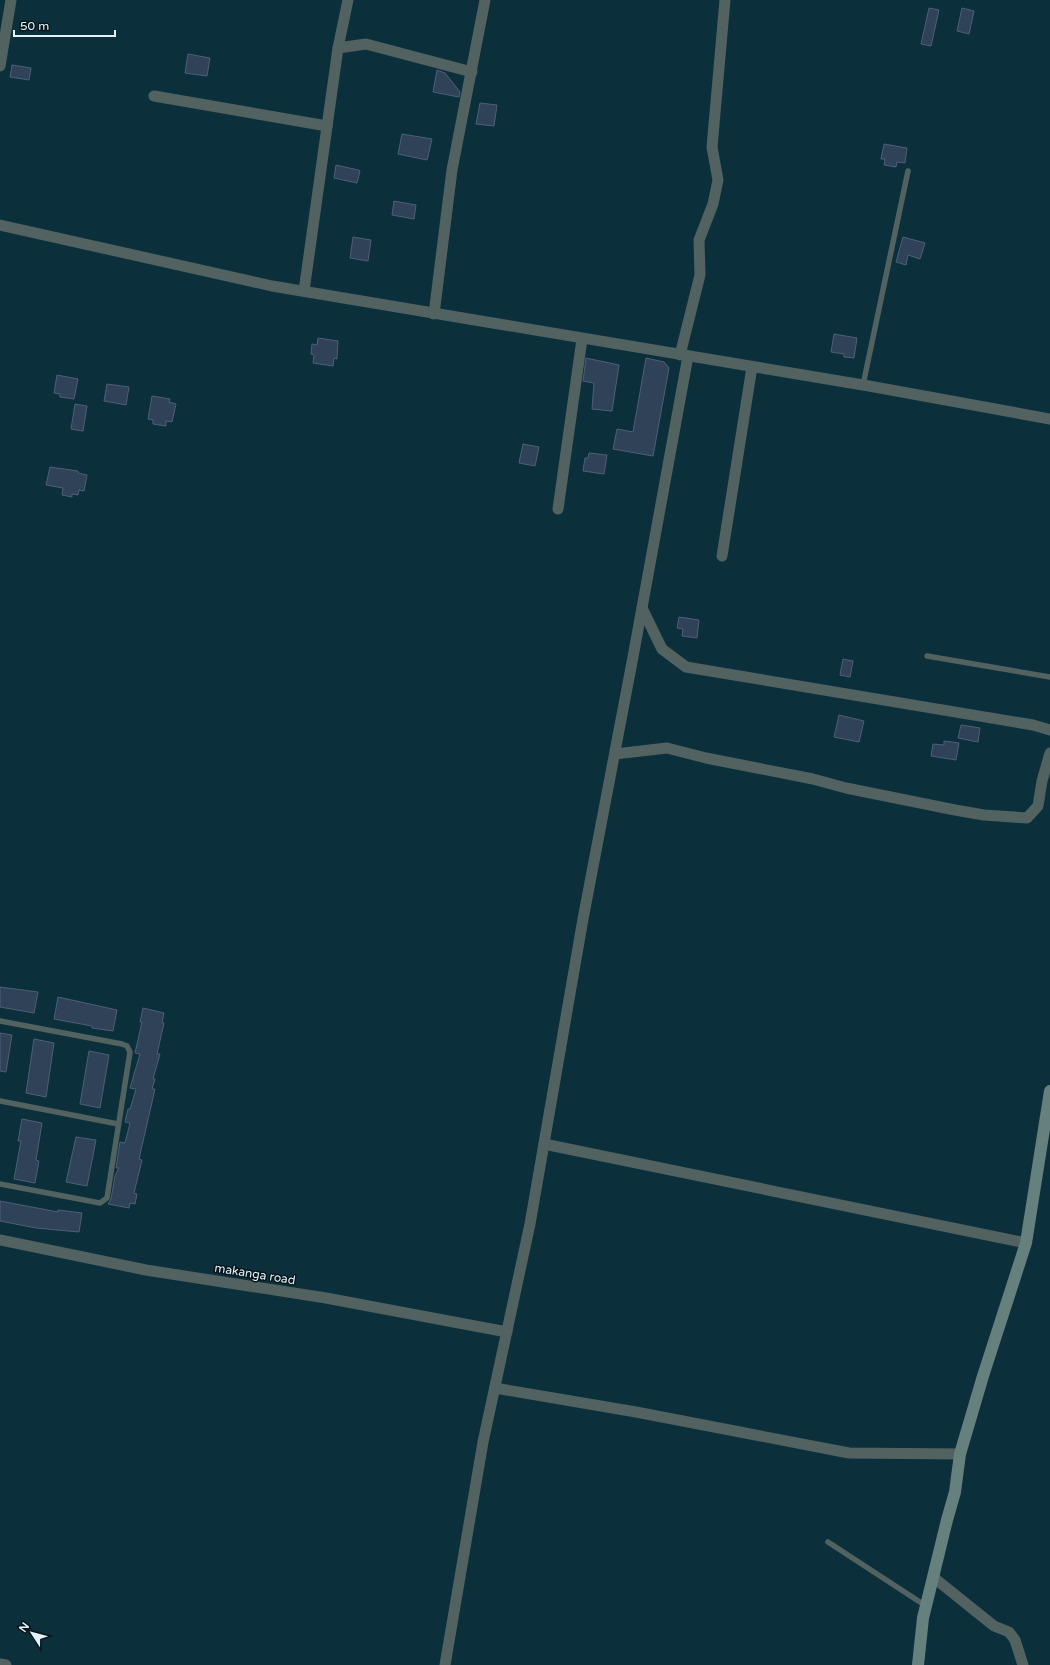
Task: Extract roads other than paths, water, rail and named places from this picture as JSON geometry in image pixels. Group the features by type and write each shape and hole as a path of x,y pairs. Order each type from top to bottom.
{"street":[{"path":"0,66 11,0"},
{"path":"304,291 338,48 348,0"},
{"path":"434,314 452,170 472,72 484,0"},
{"path":"445,1665 483,1442 530,1224 583,919 642,608 684,356 700,275 699,240 713,204 718,180 712,148 725,0"},
{"path":"338,48 366,44 472,72"},
{"path":"154,96 327,126"},
{"path":"0,225 272,286 863,385 1050,419"},
{"path":"558,509 582,339"},
{"path":"722,556 752,367"},
{"path":"642,608 662,649 686,667 1033,725 1050,730"},
{"path":"615,754 667,748 706,758 813,779 846,788 955,810 984,815 1028,818 1038,806 1042,781 1050,753"},
{"path":"918,1665 926,1606 955,1492 960,1454 983,1376 1026,1243 1050,1091"},
{"path":"544,1144 1026,1243"},
{"name":"makanga road","path":"0,1240 146,1270 326,1298 507,1332"},
{"path":"495,1388 636,1412 849,1453 960,1454"},
{"path":"933,1577 994,1626 1008,1632 1015,1640 1023,1665"},
{"path":"0,1664 6,1665"}],"lane":[{"path":"863,385 908,171"},
{"path":"927,656 1050,677"},
{"path":"0,1021 122,1044 127,1046 130,1052 107,1198 104,1202 100,1203 0,1184"},
{"path":"0,1101 118,1124"},
{"path":"828,1542 926,1606"}]}
